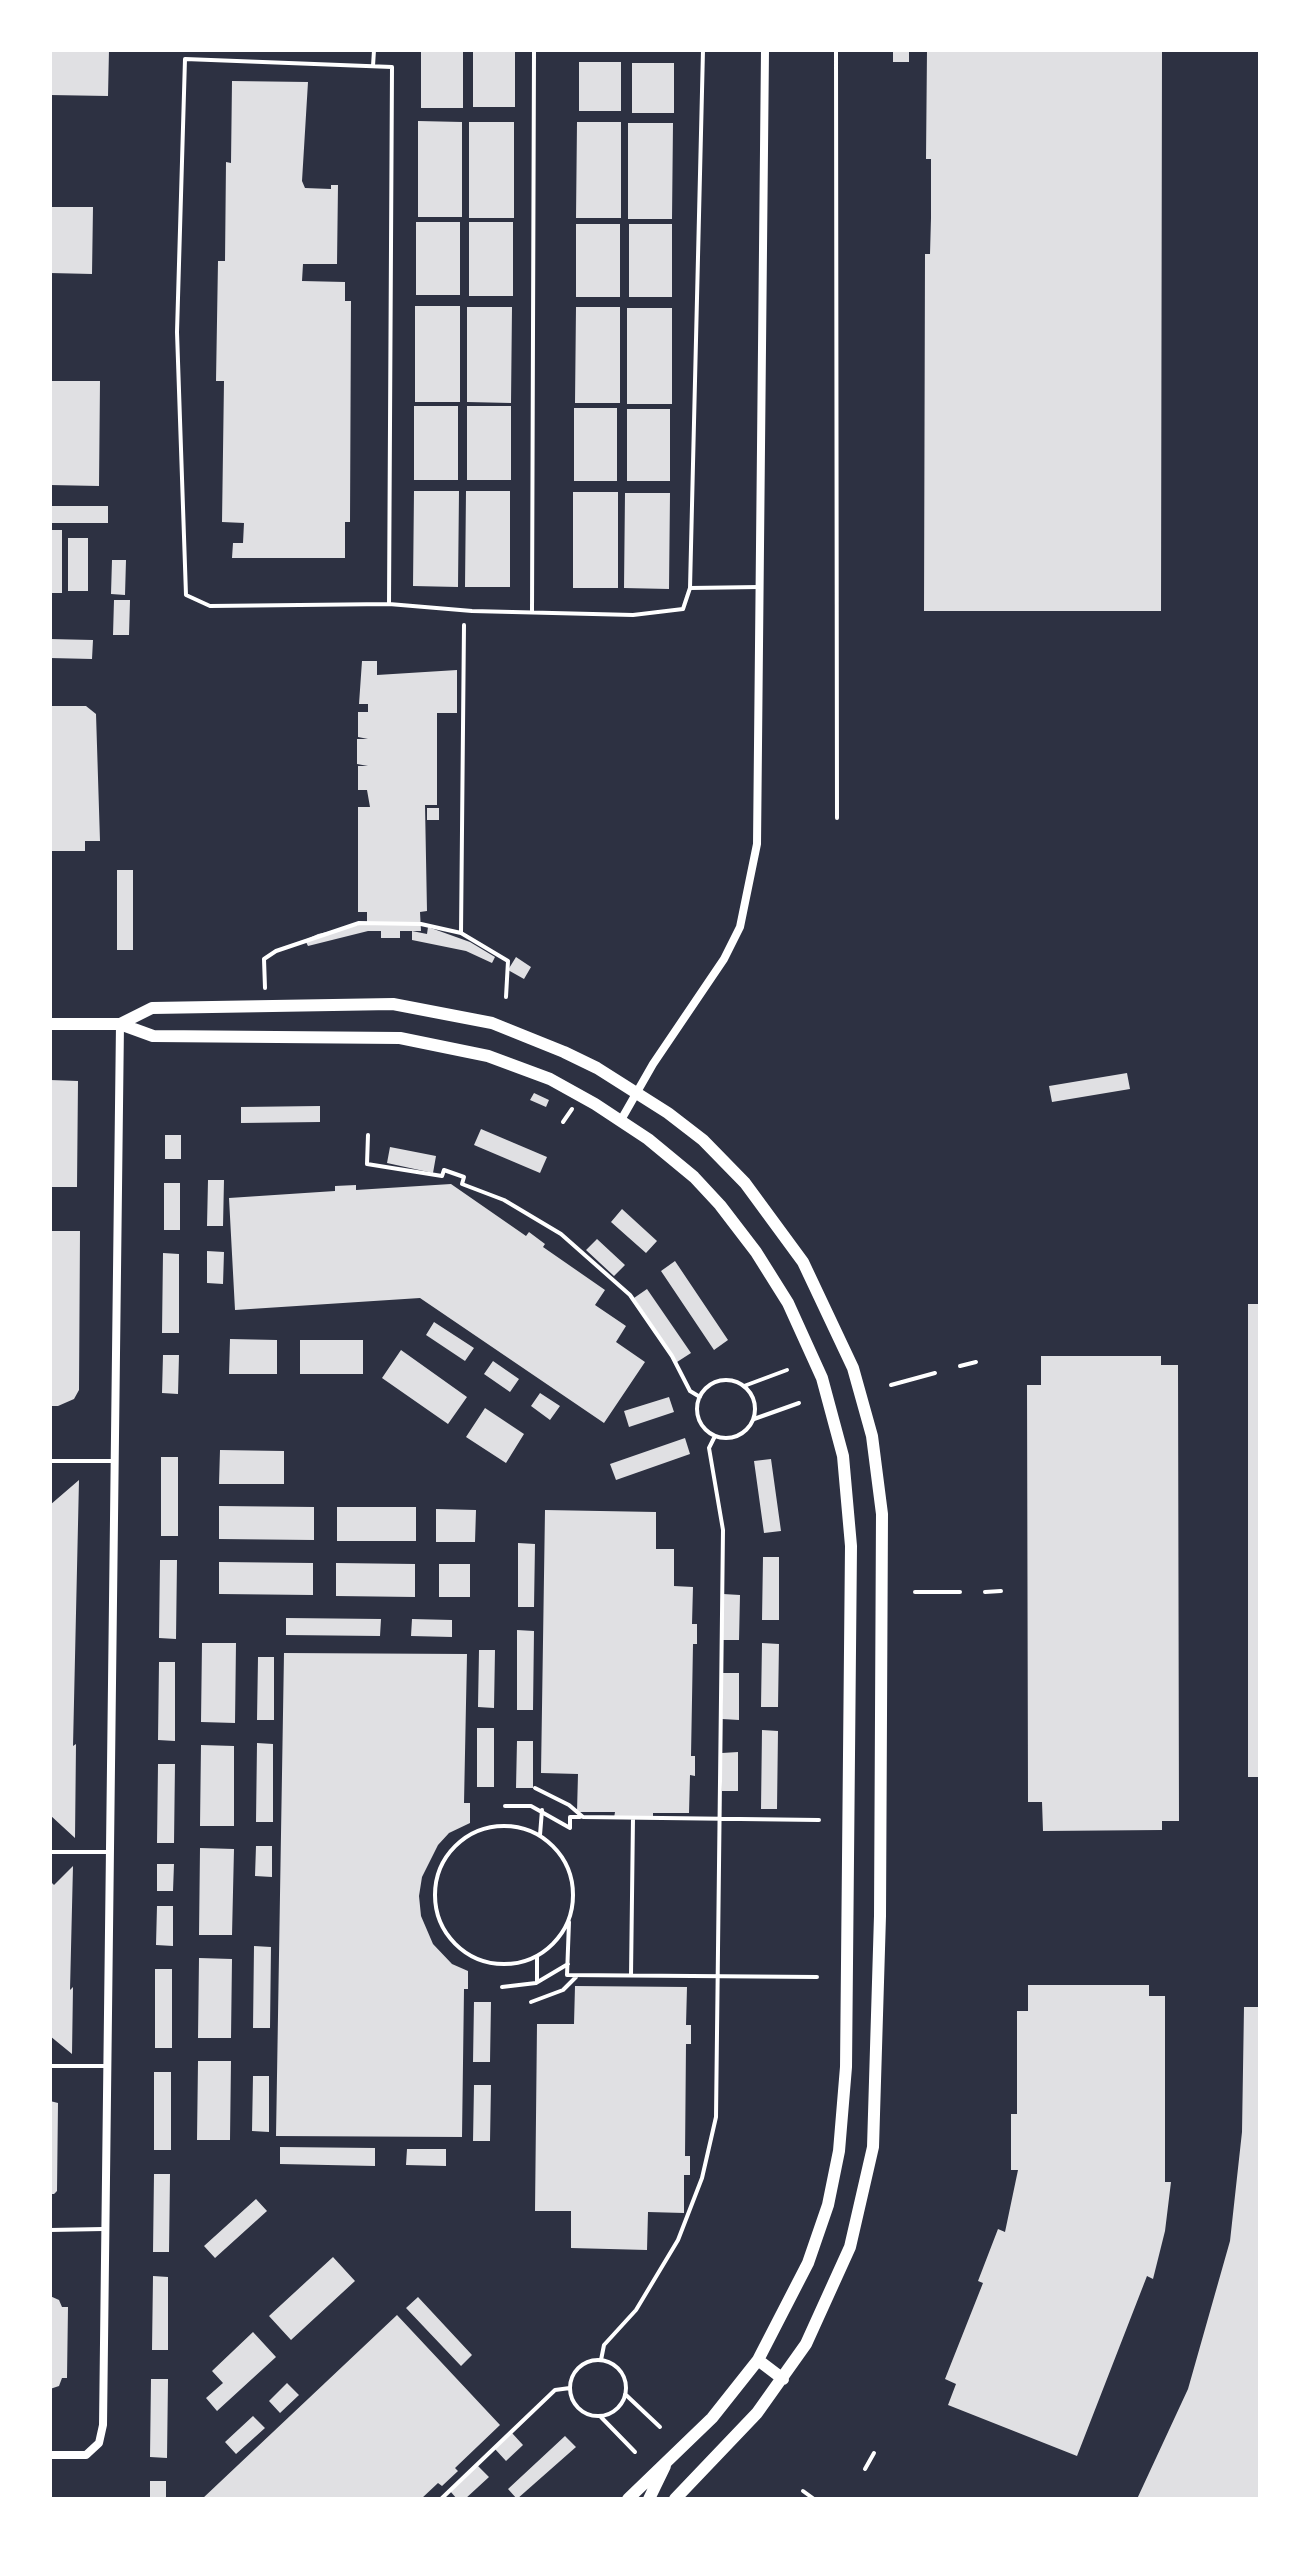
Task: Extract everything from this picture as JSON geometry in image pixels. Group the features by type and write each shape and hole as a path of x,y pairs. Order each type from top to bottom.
{"main road":[{"path":"120,1024 152,1008 393,1004 508,1029 597,1068 639,1093 703,1140 745,1183 810,1274 842,1341 872,1436 882,1514 878,2084 873,2147 860,2210 841,2268 806,2344 783,2379 734,2439 675,2499"},
{"path":"50,1024 120,1024 153,1036 367,1035 420,1041 524,1068 621,1120 694,1177 739,1227 766,1266 800,1327 822,1378 838,1430 848,1488 851,1546 846,2067 841,2140 828,2205 813,2251 800,2284 758,2360 712,2418 628,2499"},
{"path":"758,2360 783,2379"},
{"path":"649,2499 666,2465"}],"street":[{"path":"621,1120 653,1064 724,959 740,927 757,844 765,50"},
{"path":"50,2455 86,2455 99,2443 103,2425 120,1024"}],"lane":[{"path":"373,66 374,50"},
{"path":"532,612 534,50"},
{"path":"389,604 392,67 185,59 177,332 186,595 210,606 389,604 633,615 683,609 690,588 703,50"},
{"path":"836,50 837,818"},
{"path":"690,588 759,587"},
{"path":"50,1461 115,1461"},
{"path":"50,1852 110,1852"},
{"path":"50,2066 107,2066"},
{"path":"50,2230 105,2229"}],"path":[{"path":"461,933 464,625"},
{"path":"265,988 264,959 276,951 359,923 421,924 461,933 508,961 506,997"},
{"path":"563,1122 572,1109"},
{"path":"368,1135 367,1164 442,1176 444,1170 464,1177 462,1184 504,1200 561,1234 630,1295 672,1356 690,1391 700,1397"},
{"path":"960,1366 976,1362"},
{"path":"743,1386 787,1370"},
{"path":"891,1385 935,1373"},
{"path":"754,1419 754,1400 743,1386 723,1380 706,1388 700,1397 699,1419 715,1436 735,1437 754,1419 799,1403"},
{"path":"601,2360 604,2345 636,2310 665,2264 693,2206 716,2117 723,1530 709,1448 715,1436"},
{"path":"985,1592 1001,1591"},
{"path":"915,1592 960,1592"},
{"path":"535,1788 569,1805 583,1817"},
{"path":"505,1806 542,1810 570,1828 570,1817 819,1820"},
{"path":"540,1836 542,1810"},
{"path":"631,1976 633,1818"},
{"path":"569,1919 559,1938 537,1956 502,1966 478,1961 458,1948 442,1929 434,1906 443,1859 459,1841 481,1829 504,1825 526,1829 540,1836 561,1855 571,1876 574,1898 569,1919 567,1975 817,1977"},
{"path":"536,1983 537,1956"},
{"path":"502,1987 536,1983 568,1964"},
{"path":"531,2002 563,1990 578,1975"},
{"path":"599,2416 615,2410 625,2394 623,2375 617,2367 601,2360 592,2360 576,2369 570,2388 577,2406 599,2416 635,2452"},
{"path":"441,2499 555,2390 570,2388"},
{"path":"625,2394 660,2427"},
{"path":"865,2469 874,2453"},
{"path":"803,2491 814,2499"}],"building":[{"path":"50,50 109,50 108,96 50,95"},
{"path":"421,50 463,50 463,108 421,108"},
{"path":"473,50 515,50 515,107 473,107"},
{"path":"893,50 909,50 909,62 893,62"},
{"path":"927,50 1162,50 1161,611 924,611 925,254 930,254 931,218 931,159 926,159"},
{"path":"579,62 621,62 621,111 579,111"},
{"path":"632,63 674,63 674,113 632,113"},
{"path":"232,81 308,82 302,181 305,188 331,189 331,185 338,185 337,264 303,264 302,281 345,282 345,301 351,301 350,522 345,522 345,558 232,558 233,543 243,543 244,523 222,522 224,381 216,381 218,261 225,261 226,162 231,163"},
{"path":"418,121 462,122 462,217 418,217"},
{"path":"469,122 514,122 514,218 469,218"},
{"path":"577,122 621,122 621,218 576,218"},
{"path":"628,123 673,123 672,219 628,219"},
{"path":"50,207 93,207 92,274 50,273"},
{"path":"416,222 460,222 460,295 416,295"},
{"path":"469,222 513,222 513,296 469,296"},
{"path":"576,224 620,224 620,297 576,297"},
{"path":"629,224 672,224 672,297 629,297"},
{"path":"415,306 460,306 460,402 415,402"},
{"path":"467,307 512,307 511,403 467,402"},
{"path":"576,307 620,307 620,403 575,403"},
{"path":"627,308 672,308 672,404 627,404"},
{"path":"50,381 100,381 99,486 50,485"},
{"path":"414,406 458,406 458,480 414,480"},
{"path":"467,406 511,406 511,480 467,480"},
{"path":"574,408 617,408 617,481 574,481"},
{"path":"627,409 670,409 670,481 627,481"},
{"path":"414,491 459,491 458,587 413,586"},
{"path":"466,491 510,491 510,587 465,587"},
{"path":"573,492 618,492 618,588 573,588"},
{"path":"625,493 670,493 669,589 624,588"},
{"path":"50,506 108,506 108,523 50,523"},
{"path":"50,530 62,530 62,593 50,593"},
{"path":"68,538 88,538 88,591 68,591"},
{"path":"112,560 126,560 125,595 111,594"},
{"path":"114,600 130,600 129,635 113,635"},
{"path":"50,639 93,640 92,659 50,658"},
{"path":"362,661 377,661 377,675 457,670 457,713 437,713 437,805 425,805 427,911 420,912 421,931 400,931 400,938 381,938 381,931 368,931 308,946 305,940 318,934 367,923 367,912 358,912 358,807 370,807 367,790 358,790 358,766 368,766 357,764 357,739 368,739 358,737 358,712 368,712 368,704 359,704"},
{"path":"50,706 86,706 96,714 100,841 85,841 85,851 50,851"},
{"path":"427,808 439,808 439,820 427,820"},
{"path":"117,870 133,870 133,950 117,950"},
{"path":"428,927 470,942 495,957 492,963 466,951 412,940 412,931 427,934"},
{"path":"516,957 531,967 524,979 508,970"},
{"path":"1127,1073 1130,1089 1052,1102 1049,1086"},
{"path":"50,1080 78,1081 77,1187 50,1187"},
{"path":"534,1093 549,1100 546,1107 530,1100"},
{"path":"320,1106 320,1122 241,1123 241,1107"},
{"path":"481,1129 547,1157 540,1173 474,1145"},
{"path":"165,1135 181,1135 181,1159 165,1159"},
{"path":"390,1147 436,1156 433,1173 387,1163"},
{"path":"208,1180 224,1180 223,1226 207,1226"},
{"path":"164,1183 180,1183 180,1230 164,1230"},
{"path":"451,1184 526,1236 529,1232 545,1244 543,1247 605,1290 595,1305 626,1326 616,1342 645,1362 604,1423 420,1298 235,1310 229,1198 335,1191 335,1186 356,1185 356,1190"},
{"path":"622,1209 657,1241 646,1253 611,1222"},
{"path":"50,1231 80,1231 79,1390 74,1399 58,1406 50,1406"},
{"path":"597,1239 625,1265 614,1276 586,1250"},
{"path":"207,1251 224,1252 223,1284 207,1283"},
{"path":"163,1253 179,1254 179,1333 162,1333"},
{"path":"675,1261 728,1340 714,1350 661,1271"},
{"path":"647,1289 691,1353 677,1362 634,1298"},
{"path":"1248,1304 1260,1304 1260,1777 1248,1777"},
{"path":"434,1322 474,1348 465,1361 426,1335"},
{"path":"230,1339 277,1340 277,1374 229,1374"},
{"path":"300,1340 363,1340 363,1374 300,1374"},
{"path":"401,1350 467,1397 448,1424 382,1378"},
{"path":"163,1355 179,1355 178,1394 162,1393"},
{"path":"1041,1356 1161,1356 1161,1365 1178,1365 1179,1821 1162,1821 1162,1830 1043,1831 1042,1802 1028,1802 1027,1385 1041,1385"},
{"path":"493,1361 519,1379 510,1392 484,1374"},
{"path":"540,1393 560,1406 550,1420 531,1406"},
{"path":"669,1397 674,1412 629,1427 624,1411"},
{"path":"485,1408 524,1434 506,1463 466,1437"},
{"path":"685,1438 690,1454 616,1480 610,1464"},
{"path":"220,1450 284,1451 284,1484 219,1484"},
{"path":"161,1457 178,1457 178,1536 161,1536"},
{"path":"771,1459 781,1531 764,1533 754,1461"},
{"path":"79,1480 73,1746 76,1744 75,1838 50,1815 50,1505"},
{"path":"219,1506 314,1507 314,1540 219,1539"},
{"path":"337,1507 416,1507 416,1541 337,1541"},
{"path":"436,1509 476,1510 475,1542 436,1542"},
{"path":"545,1510 656,1512 656,1549 674,1549 674,1586 693,1587 692,1624 697,1624 697,1644 693,1644 691,1756 695,1756 695,1776 690,1775 689,1813 653,1813 653,1819 614,1818 615,1812 577,1812 578,1774 541,1773"},
{"path":"518,1543 535,1544 534,1607 518,1607"},
{"path":"763,1557 779,1557 779,1620 762,1620"},
{"path":"160,1560 177,1560 176,1639 159,1638"},
{"path":"219,1562 313,1563 313,1595 219,1594"},
{"path":"336,1563 415,1564 415,1597 336,1596"},
{"path":"439,1564 470,1564 470,1597 439,1597"},
{"path":"723,1594 740,1595 739,1640 723,1640"},
{"path":"286,1618 381,1619 380,1636 286,1635"},
{"path":"412,1619 452,1620 452,1637 411,1636"},
{"path":"517,1630 534,1631 533,1710 517,1710"},
{"path":"202,1643 236,1643 235,1723 201,1722"},
{"path":"762,1643 779,1644 778,1707 761,1707"},
{"path":"479,1650 495,1650 494,1708 478,1707"},
{"path":"284,1653 467,1654 464,1803 470,1803 470,1823 449,1833 438,1845 422,1877 419,1896 421,1916 433,1944 452,1964 468,1971 468,1989 464,1989 462,2137 276,2136"},
{"path":"258,1657 274,1657 274,1720 257,1720"},
{"path":"159,1662 175,1662 175,1741 158,1740"},
{"path":"723,1673 739,1673 739,1720 722,1719"},
{"path":"477,1728 494,1728 494,1787 477,1787"},
{"path":"762,1730 778,1731 777,1809 761,1809"},
{"path":"517,1741 533,1741 533,1788 516,1788"},
{"path":"257,1743 273,1744 273,1822 256,1822"},
{"path":"201,1745 234,1746 234,1826 200,1826"},
{"path":"738,1752 738,1791 722,1791 722,1753"},
{"path":"158,1764 175,1764 174,1843 157,1843"},
{"path":"256,1846 272,1846 272,1877 255,1876"},
{"path":"200,1848 234,1849 232,1935 199,1935"},
{"path":"157,1864 174,1864 173,1891 157,1891"},
{"path":"73,1866 72,2054 50,2036 50,1881 54,1885"},
{"path":"157,1906 173,1906 173,1946 156,1945"},
{"path":"254,1946 271,1947 270,2028 253,2028"},
{"path":"199,1958 232,1959 231,2038 198,2038"},
{"path":"155,1969 172,1969 172,2048 155,2048"},
{"path":"1028,1985 1149,1985 1149,1996 1165,1996 1165,2182 1171,2182 1165,2231 1153,2279 1147,2276 1077,2456 948,2405 956,2384 945,2379 983,2283 978,2281 998,2229 1005,2232 1018,2170 1011,2170 1011,2114 1017,2114 1017,2011 1028,2011"},
{"path":"575,1986 687,1987 686,2025 691,2025 691,2044 686,2044 685,2156 690,2156 690,2175 684,2175 684,2213 648,2212 647,2250 571,2248 571,2211 535,2211 537,2024 574,2024"},
{"path":"474,2002 491,2002 490,2062 473,2062"},
{"path":"1244,2007 1260,2007 1260,2499 1137,2499 1188,2389 1230,2241 1242,2132"},
{"path":"198,2061 231,2061 230,2140 197,2140"},
{"path":"154,2072 171,2072 171,2150 154,2150"},
{"path":"253,2076 269,2076 269,2132 252,2131"},
{"path":"474,2085 491,2085 490,2141 473,2141"},
{"path":"50,2101 58,2103 57,2191 54,2194 50,2194"},
{"path":"280,2147 375,2148 375,2166 280,2164"},
{"path":"407,2149 446,2149 446,2166 406,2165"},
{"path":"154,2174 170,2174 169,2252 153,2252"},
{"path":"256,2199 267,2211 215,2258 204,2246"},
{"path":"333,2257 355,2281 291,2340 269,2316"},
{"path":"153,2276 168,2277 168,2350 152,2350"},
{"path":"50,2296 59,2300 62,2307 68,2307 67,2378 62,2378 59,2386 50,2389"},
{"path":"418,2297 472,2355 461,2366 406,2308"},
{"path":"397,2315 500,2425 455,2468 458,2471 442,2486 438,2483 421,2499 202,2499"},
{"path":"253,2332 276,2357 217,2411 206,2398 223,2383 212,2371"},
{"path":"151,2379 168,2379 167,2458 150,2457"},
{"path":"287,2383 299,2395 280,2413 269,2401"},
{"path":"253,2416 265,2428 236,2454 225,2442"},
{"path":"512,2433 523,2445 506,2461 495,2449"},
{"path":"565,2436 576,2447 517,2499 508,2489"},
{"path":"477,2465 489,2477 465,2499 457,2499 450,2491"},
{"path":"150,2481 166,2481 166,2499 150,2499"}]}
